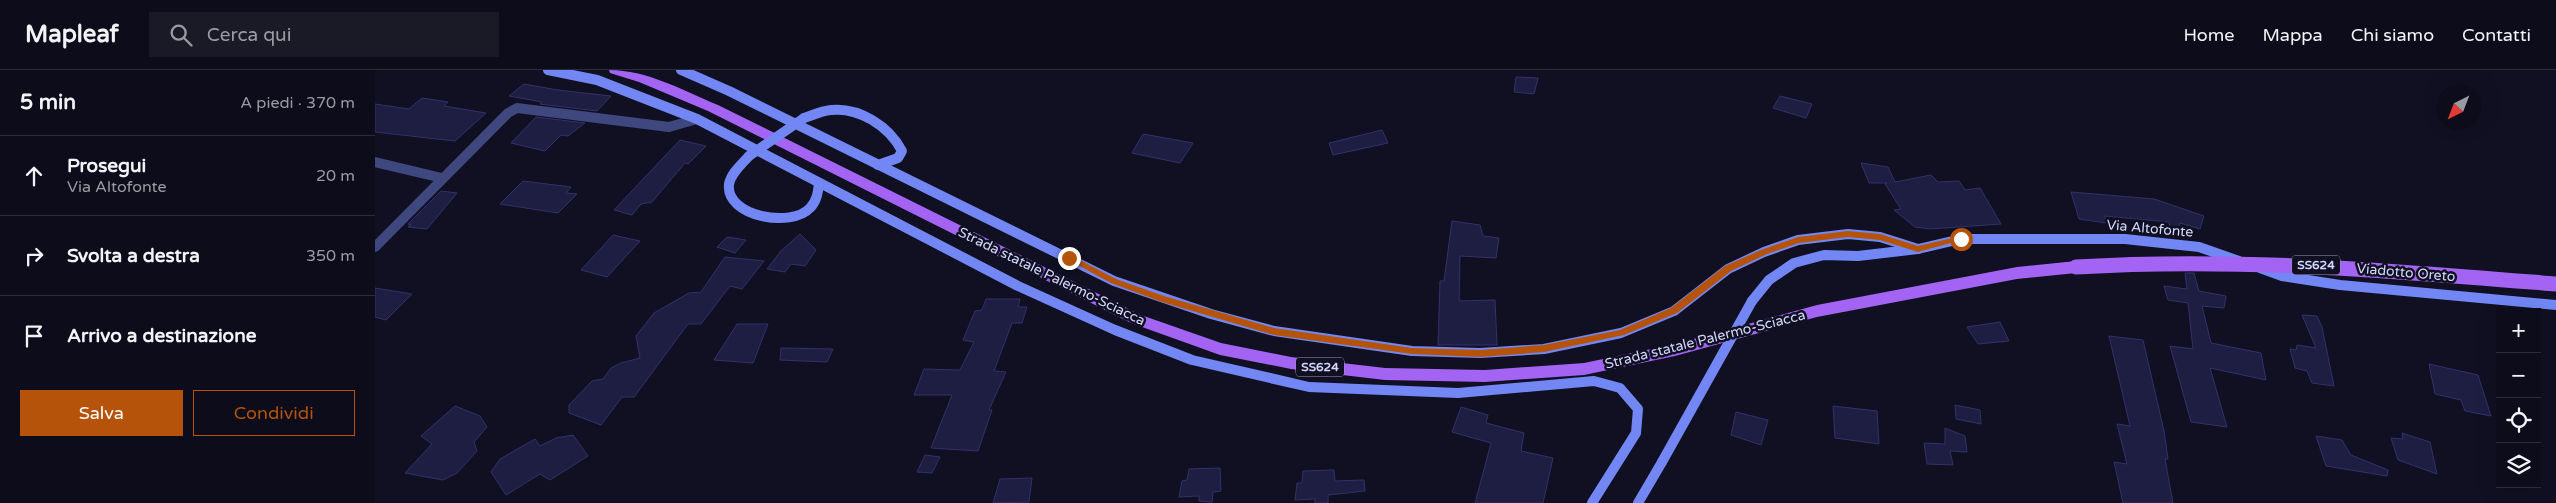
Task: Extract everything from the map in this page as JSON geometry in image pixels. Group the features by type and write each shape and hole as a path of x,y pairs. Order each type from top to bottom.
{"main road":[{"path":"547,70 597,80 697,119 1018,286 1115,330 1192,360 1309,387 1458,393 1595,381 1620,388 1638,409 1636,433 1593,503"},
{"name":"Strada statale Palermo-Sciacca","path":"615,70 644,79 713,108 1136,319 1221,349 1291,363 1385,374 1485,376 1584,369 1675,350 1826,309 1979,280 2076,266"},
{"path":"681,70 729,91 1114,281 1162,298 1274,331 1412,351 1480,353 1544,349 1621,333 1674,311 1728,269 1764,252 1798,240 1848,234 1880,237 1918,249"},
{"path":"819,183 816,200 808,211 778,219 762,218 741,208 731,197 729,185 735,173 749,156 804,118 836,110 852,112 891,134 902,151 898,158 878,166"},
{"name":"Via Altofonte","path":"1638,503 1663,462 1752,301 1769,280 1794,263 1824,255 1858,256 1918,249 1961,239 2125,239 2199,247 2282,276 2340,285 2556,304"},
{"name":"Viadotto Oreto","path":"2076,266 2205,260 2324,266 2556,284"}],"street":[{"path":"375,246 508,113 517,108 669,127 697,119"},
{"path":"375,162 442,178"}],"building":[{"path":"1516,77 1538,78 1534,94 1514,92"},
{"path":"524,84 611,96 597,111 540,104 542,102 509,96"},
{"path":"1780,96 1812,104 1806,118 1773,108"},
{"path":"422,98 448,102 444,106 486,113 455,141 375,132 375,104 409,109"},
{"path":"536,117 585,123 568,136 561,135 545,151 511,143"},
{"path":"1382,130 1388,143 1333,155 1329,143"},
{"path":"1143,134 1193,143 1180,163 1132,153"},
{"path":"680,140 706,146 688,164 685,163 652,202 641,204 632,215 614,210"},
{"path":"1861,163 1888,167 1895,182 1931,175 1938,182 1959,181 1965,190 1980,188 2001,224 1930,229 1915,227 1894,210 1901,209 1885,184 1887,183 1869,183"},
{"path":"523,181 571,187 566,193 577,194 558,213 500,204"},
{"path":"441,191 457,193 427,229 408,227 411,225 408,224"},
{"path":"2071,192 2154,199 2204,216 2200,229 2180,223 2175,237 2172,237 2169,222 2105,216 2106,223 2079,219"},
{"path":"1452,221 1480,225 1483,236 1499,238 1496,258 1460,256 1459,301 1495,300 1497,345 1438,345 1440,281 1444,281"},
{"path":"800,234 816,250 805,266 791,264 785,272 767,269 781,251"},
{"path":"613,235 640,241 607,277 581,270"},
{"path":"727,237 746,240 735,253 717,247"},
{"path":"725,257 764,261 742,289 730,286 701,324 688,324 634,397 622,397 601,425 569,413 569,405 592,381 603,379 611,368 621,363 640,358 636,336 654,313 689,293 701,292"},
{"path":"2185,273 2194,273 2199,291 2226,296 2224,308 2202,306 2211,343 2261,353 2266,380 2210,368 2227,427 2191,422 2170,346 2193,349 2188,303 2168,300 2164,286 2187,289"},
{"path":"375,288 412,294 386,320 375,317"},
{"path":"986,299 1020,299 1018,307 1027,307 1022,323 1012,323 994,371 1006,372 989,410 992,410 978,451 931,448 952,395 914,395 924,369 960,370 974,342 963,340 975,311 982,310"},
{"path":"2302,315 2317,316 2322,327 2334,386 2312,383 2307,371 2295,368 2290,349 2296,350 2297,345 2316,348"},
{"path":"2000,322 2009,341 1978,344 1967,327"},
{"path":"737,324 768,324 753,363 714,360"},
{"path":"2109,336 2143,340 2164,431 2168,459 2165,459 2173,503 2123,503 2114,462 2127,464 2117,424 2130,426"},
{"path":"781,348 833,349 827,362 780,360"},
{"path":"2429,364 2478,375 2491,416 2465,411 2461,400 2435,394"},
{"path":"1955,405 1980,410 1981,424 1956,419"},
{"path":"455,406 480,416 487,427 474,442 477,451 457,473 443,480 405,473 432,444 421,436"},
{"path":"1833,406 1877,411 1879,444 1835,438"},
{"path":"1461,407 1488,415 1486,423 1524,433 1521,451 1553,458 1543,503 1475,503 1491,443 1452,432"},
{"path":"1736,412 1768,420 1761,445 1731,435"},
{"path":"1945,428 1965,436 1967,452 1950,451 1953,465 1927,464 1924,443 1945,444"},
{"path":"2402,433 2430,442 2437,474 2398,460 2391,438 2403,439"},
{"path":"573,435 588,456 550,480 540,474 506,495 491,472 500,459 535,439 540,446 556,438"},
{"path":"2316,436 2342,440 2351,455 2388,470 2387,476 2326,466"},
{"path":"925,455 940,457 932,473 917,472"},
{"path":"1220,468 1221,491 1213,492 1212,502 1199,501 1199,496 1179,497 1182,481 1187,480 1189,469"},
{"path":"1334,470 1335,481 1364,480 1365,491 1328,495 1328,503 1315,503 1315,499 1295,500 1297,483 1302,483 1303,471"},
{"path":"1032,478 1029,502 993,503 1000,479"}],"route":[{"path":"1069,258 1114,281 1211,314 1274,331 1412,351 1480,353 1544,349 1621,333 1674,311 1728,269 1764,252 1798,240 1848,234 1880,237 1918,249 1961,239"}]}
